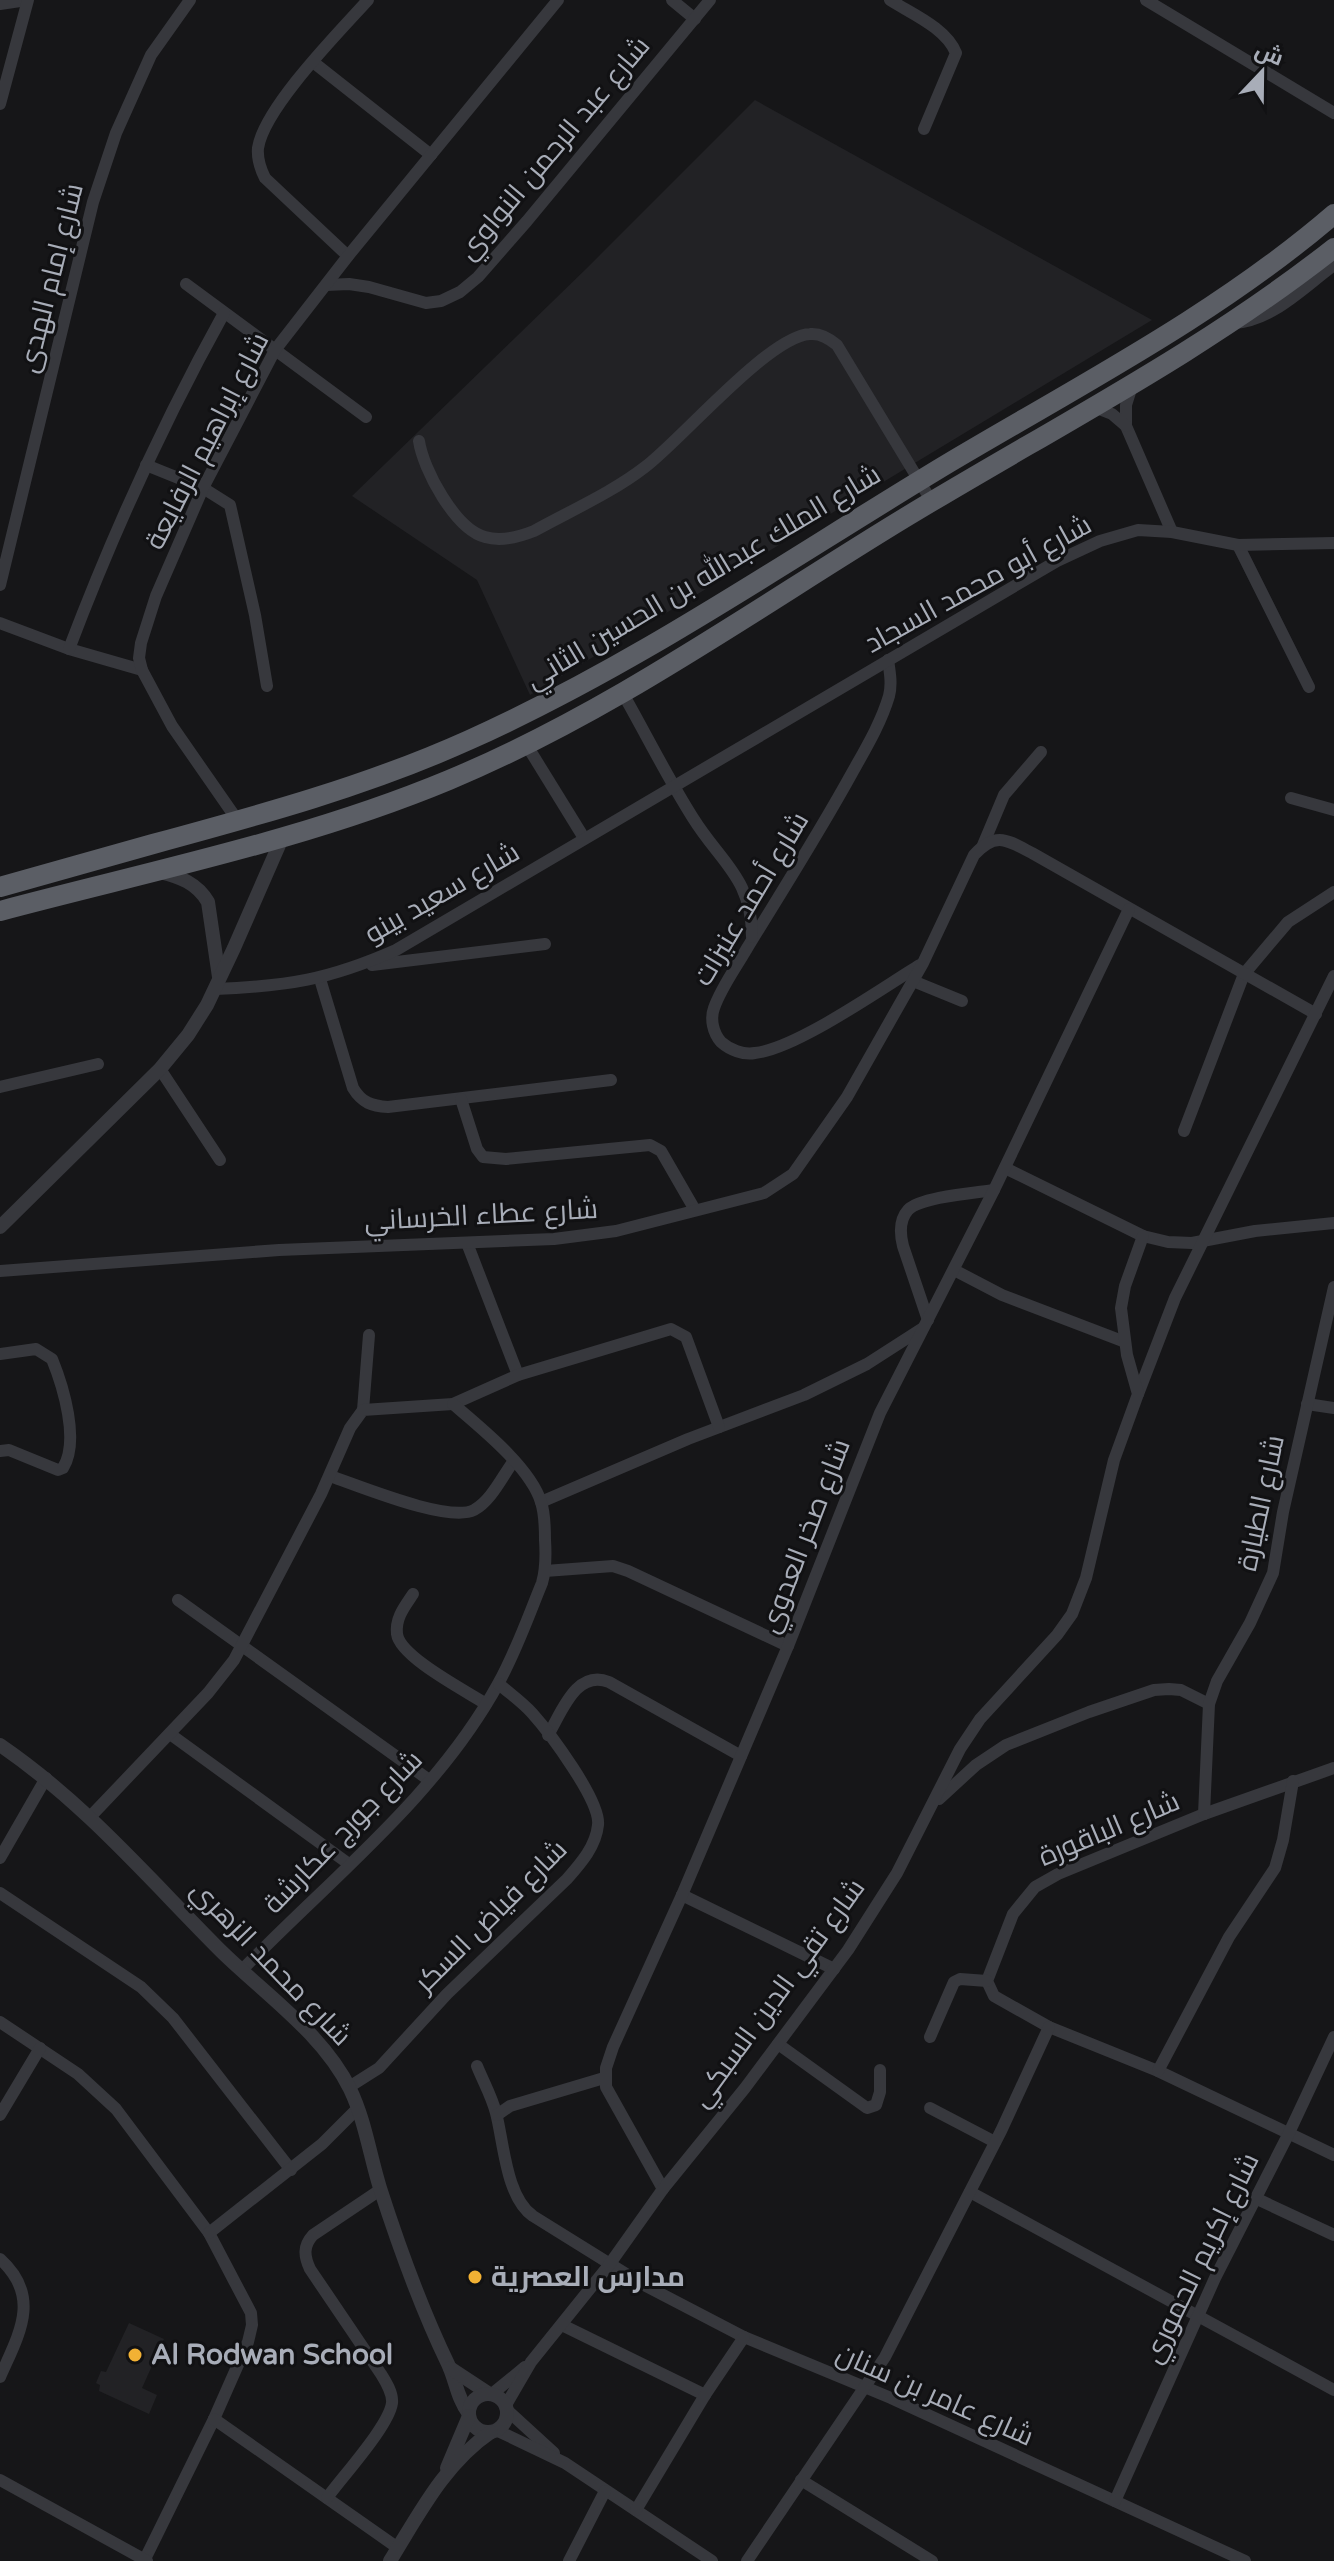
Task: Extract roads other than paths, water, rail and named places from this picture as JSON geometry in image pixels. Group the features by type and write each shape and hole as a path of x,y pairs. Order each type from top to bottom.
{"highway":[{"name":"شارع الملك عبدالله بن الحسين الثاني","path":"0,887 238,821 418,762 560,697 692,622 919,481 1220,301 1334,214"},
{"name":"شارع الملك عبدالله بن الحسين الثاني","path":"0,911 156,871 345,817 449,780 526,744 671,665 786,590 1132,385 1231,323 1334,248"}],"street":[{"path":"0,4 27,0 0,104"},
{"name":"شارع إمام الهدى","path":"0,585 98,188 116,133 142,72 161,39 190,0"},
{"path":"348,256 276,191 259,165 258,150 272,115 313,62 368,0"},
{"name":"شارع إبراهيم الرفايعة","path":"142,670 139,658 146,623 203,488 275,350 558,0"},
{"path":"672,0 695,19"},
{"name":"شارع عبد الرحمن النواوي","path":"326,285 369,287 426,303 441,301 460,292 478,277 527,221 710,0"},
{"path":"890,0 942,33 952,43 956,53 924,129"},
{"path":"1146,0 1334,113"},
{"path":"313,62 431,155"},
{"path":"1231,323 1260,318 1334,265"},
{"path":"186,284 366,417"},
{"path":"69,649 97,574 146,465 224,313"},
{"path":"419,441 425,465 453,511 466,526 486,538 521,536 642,470 721,395 770,355 789,342 809,334 830,339 837,345 932,502"},
{"path":"1132,385 1126,405 1126,426 1172,532"},
{"path":"1094,407 1112,414 1126,426"},
{"path":"146,465 203,488 224,499 232,510 267,686"},
{"path":"1150,529 1160,507"},
{"name":"شارع أبو محمد السجاد","path":"674,785 755,741 1077,550 1121,534 1150,529 1238,545 1334,543"},
{"path":"1238,545 1309,687"},
{"path":"0,623 69,649 142,670 166,718 238,821"},
{"name":"شارع أحمد عنيزات","path":"888,660 890,694 875,731 817,837 722,990 711,1016 718,1039 729,1048 754,1054 792,1040 923,963"},
{"path":"622,692 693,819 739,879 752,914 752,940"},
{"path":"526,744 584,838"},
{"name":"شارع عطاء الخرساني","path":"0,1271 279,1250 554,1239 616,1231 764,1193 793,1174 847,1097 923,963 970,864 983,845 1004,795 1041,752"},
{"name":"شارع سعيد بينو","path":"217,983 271,987 320,979 357,967 426,935 674,785"},
{"path":"1291,798 1334,810"},
{"path":"0,1226 160,1069 188,1035 217,983 283,836"},
{"path":"983,845 997,839 1015,844 1316,1014"},
{"path":"156,871 190,882 208,902 217,983"},
{"path":"1184,1131 1244,974 1288,922 1334,892"},
{"name":"شارع صخر العدوي","path":"604,2078 613,2047 682,1895 788,1646 871,1434 1005,1168 1129,909"},
{"path":"357,967 545,944"},
{"name":"شارع تقي الدين السبكي","path":"507,2407 531,2362 609,2265 663,2189 834,1969 884,1896 960,1749 980,1719 1057,1635 1072,1614 1086,1578 1114,1460 1175,1298 1334,976"},
{"path":"320,979 343,1059 359,1098 374,1106 461,1099 611,1080"},
{"path":"913,981 962,1001"},
{"path":"0,1087 98,1064"},
{"path":"160,1069 220,1160"},
{"path":"461,1099 477,1149 483,1157 506,1159 650,1145 661,1151 695,1210"},
{"path":"1005,1168 1143,1236 1182,1243 1334,1223"},
{"path":"541,1502 804,1395 843,1376 926,1324 900,1235 903,1218 914,1206 929,1201 994,1190"},
{"path":"1138,1394 1125,1342 1122,1298 1143,1236"},
{"path":"467,1243 518,1375"},
{"path":"954,1270 1002,1295 1125,1342"},
{"name":"شارع الطيارة","path":"1204,1814 1209,1704 1217,1681 1250,1623 1273,1573 1283,1512 1334,1287"},
{"path":"363,1410 453,1404 518,1375 662,1331 676,1330 686,1337 719,1427"},
{"path":"90,1817 220,1679 242,1647 330,1476 350,1428 363,1410 369,1335"},
{"path":"0,1354 36,1349 52,1359 67,1413 69,1439 67,1462 58,1470 9,1450 0,1451"},
{"name":"شارع جورج عكارشة","path":"242,1970 403,1811 429,1780 499,1684 545,1571 541,1502 526,1476 453,1404"},
{"path":"1307,1404 1334,1408"},
{"path":"330,1476 431,1509 464,1514 477,1509 490,1496 513,1462"},
{"path":"545,1571 613,1566 788,1646"},
{"path":"413,1594 399,1615 396,1629 402,1648 486,1704"},
{"path":"178,1600 429,1780"},
{"path":"548,1735 579,1685 596,1678 609,1682 741,1756"},
{"name":"شارع فياض السكر","path":"349,2087 379,2068 447,1994 567,1879 591,1848 599,1821 590,1793 531,1712 499,1684"},
{"path":"931,1806 991,1754 1040,1729 1154,1690 1181,1690 1209,1704"},
{"path":"170,1734 349,1864"},
{"name":"شارع محمد الزهري","path":"0,1745 46,1778 90,1817 315,2040 349,2087 358,2108 380,2190 436,2342 450,2368 458,2399 469,2415"},
{"name":"شارع الباقورة","path":"987,1981 1013,1914 1035,1887 1058,1874 1204,1814 1334,1768"},
{"path":"0,1858 46,1778"},
{"path":"1158,2071 1229,1937 1275,1868 1293,1781"},
{"path":"0,1893 141,1987 173,2018 291,2170"},
{"path":"682,1895 834,1969"},
{"path":"930,2037 954,1982 960,1979 987,1981 994,1996 1049,2027 1158,2071 1334,2155"},
{"path":"0,2022 86,2080 116,2109 209,2233 251,2313 252,2325 248,2342 214,2419 146,2561 0,2480"},
{"path":"747,2561 885,2357 995,2142 1049,2027"},
{"name":"شارع إكريم الحموري","path":"1115,2501 1197,2317 1334,2037"},
{"path":"778,2044 867,2108 876,2105 880,2092 880,2070"},
{"path":"0,2115 40,2048"},
{"name":"شارع عامر بن سنان","path":"477,2066 497,2115 501,2142 519,2203 533,2216 609,2265 744,2337 865,2388 1245,2561"},
{"path":"497,2115 510,2106 604,2078 609,2097 663,2189"},
{"path":"209,2233 322,2144 358,2108"},
{"path":"930,2108 995,2142"},
{"path":"327,2498 379,2429 393,2401 389,2386 310,2269 305,2259 306,2242 323,2227 380,2190"},
{"path":"970,2192 1334,2390"},
{"path":"1255,2198 1334,2235"},
{"path":"0,2259 15,2274 25,2310 0,2377"},
{"path":"562,2325 705,2395"},
{"path":"636,2510 744,2337"},
{"name":"شارع تقي الدين السبكي","path":"490,2393 531,2362"},
{"path":"450,2368 498,2396 565,2463 712,2561"},
{"path":"390,2561 444,2475 474,2399 490,2393"},
{"path":"444,2475 472,2445 505,2422 507,2407"},
{"path":"469,2415 477,2428 494,2431 565,2463"},
{"path":"214,2419 398,2548"},
{"path":"801,2480 932,2561"},
{"path":"569,2561 605,2491"}],"place":[{"name":"مدارس العصرية","path":"475,2277"},
{"name":"Al Rodwan School","path":"135,2355"}]}
